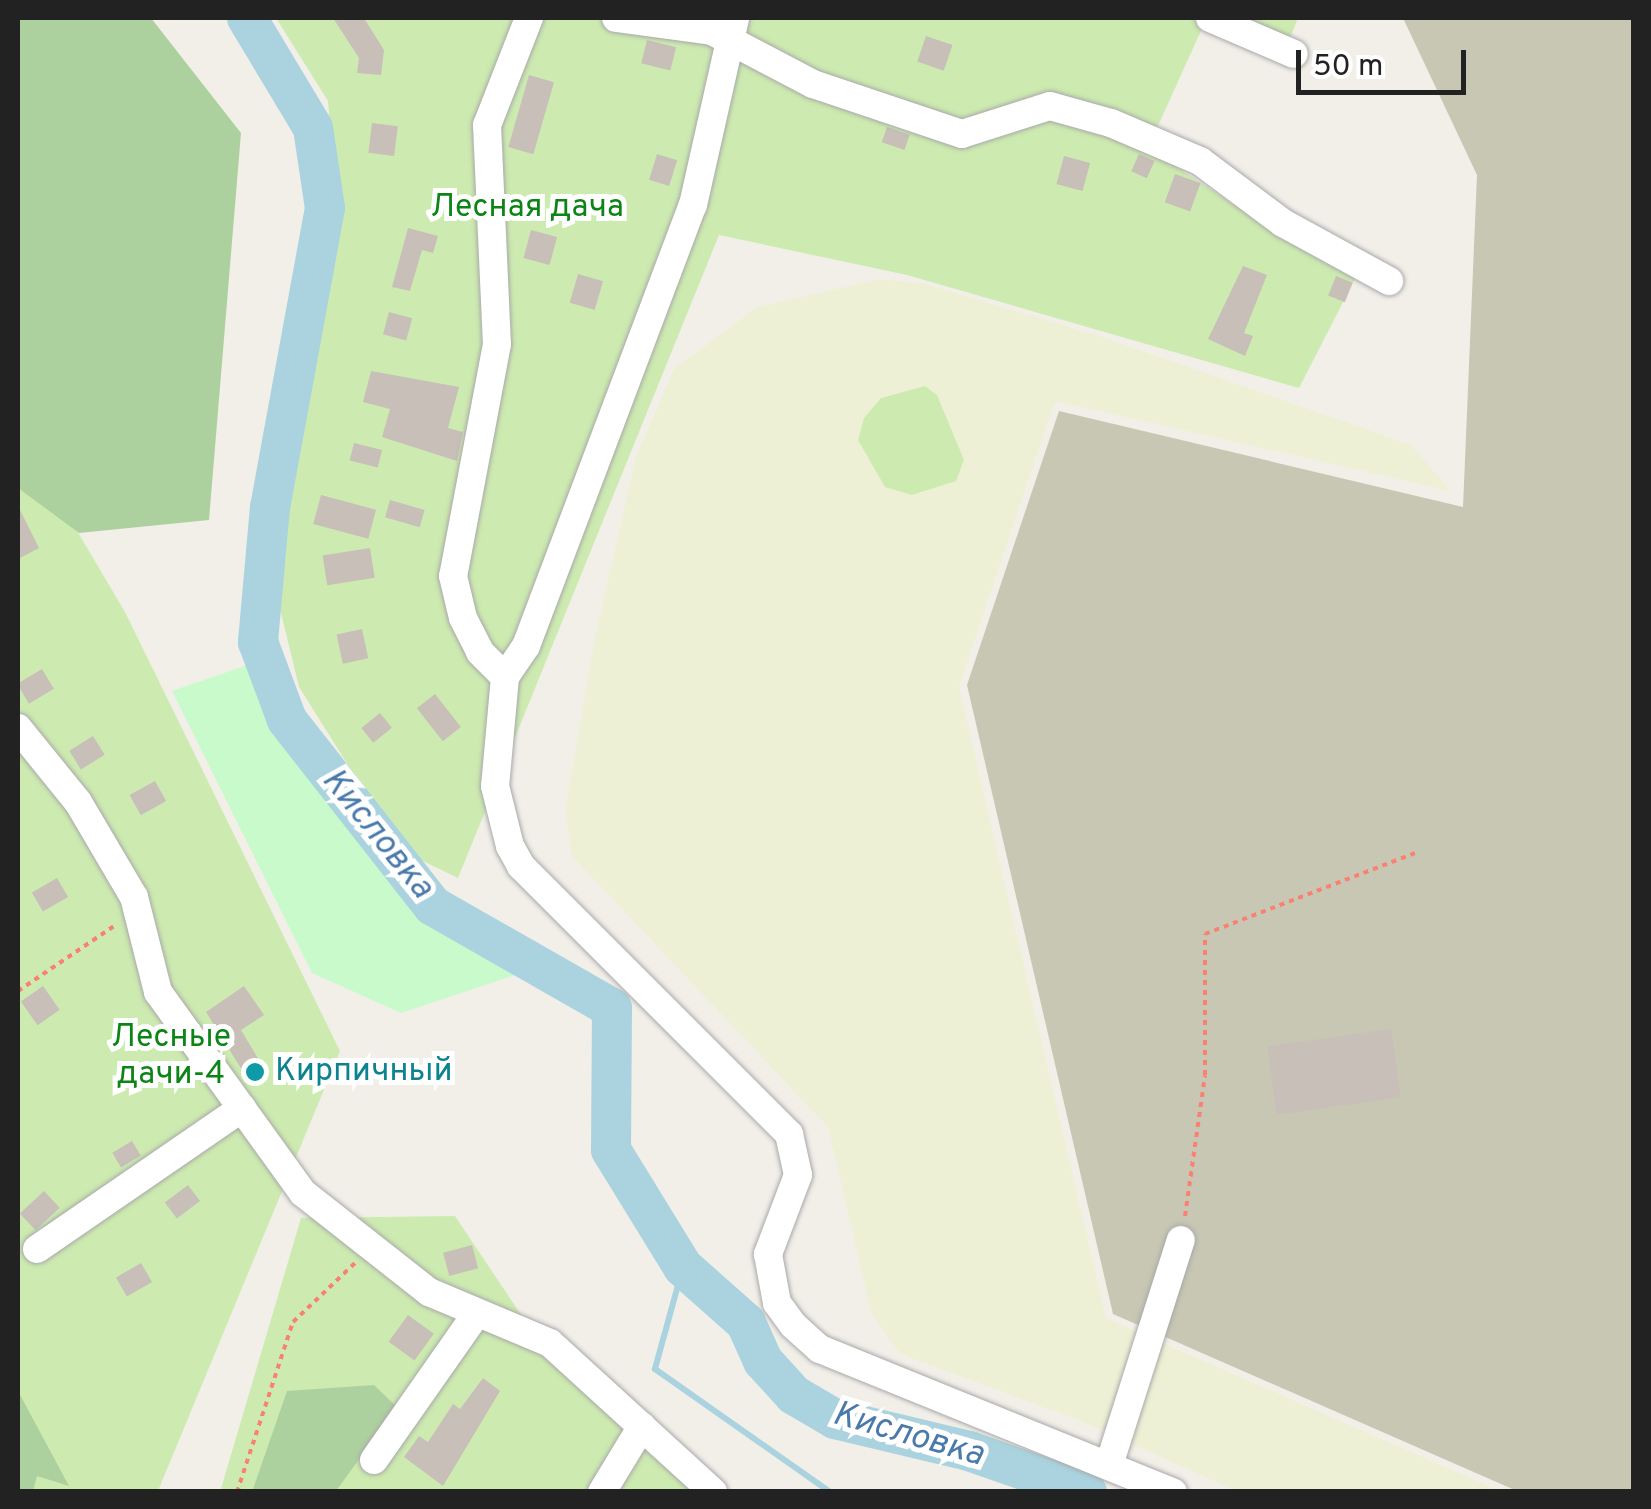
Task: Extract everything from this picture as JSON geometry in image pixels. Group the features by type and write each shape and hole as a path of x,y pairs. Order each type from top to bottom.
{"street":[{"path":"505,677 480,652 462,618 453,576 497,344 487,124 529,18"},
{"path":"616,18 730,28 813,84 962,134 1050,106 1111,123 1200,161 1283,223 1389,281"},
{"path":"1210,18 1294,54"},
{"path":"730,28 692,205 526,646 505,677 495,786 502,827 521,866 789,1134 798,1175 768,1254 777,1303 793,1325 820,1349 1173,1492"},
{"path":"18,728 78,802 138,910 158,992 303,1193 370,1250 429,1292 550,1343 712,1492"},
{"path":"37,1249 242,1108"},
{"path":"1109,1465 1181,1240"},
{"path":"374,1460 477,1313"},
{"path":"602,1492 642,1426"}],"path":[{"path":"1181,1240 1205,1074 1205,934 1418,852"},
{"path":"18,991 138,910"},
{"path":"237,1492 292,1322 370,1250"}],"shaded area":[{"path":"1403,18 1633,18 1633,1491 1517,1491 1113,1314 967,685 1059,411 1463,507 1477,175"},
{"path":"880,279 925,284 1100,336 1411,445 1451,491 1055,401 959,687 1106,1318 1500,1491 1236,1491 1084,1422 900,1354 871,1312 828,1127 572,856 565,811 595,637 636,457 674,369 758,307"}],"green space":[{"path":"18,18 151,18 241,133 209,520 79,533 18,488"},
{"name":"Лесная дача","path":"276,18 1298,18 1283,55 1204,24 1148,148 1281,236 1358,273 1299,388 907,275 719,235 458,878 402,851 299,687 269,564 295,467 338,230 328,101"},
{"path":"925,386 937,395 964,460 956,481 912,495 885,487 858,440 864,418 881,398"},
{"name":"Лесные дачи-4","path":"18,431 125,612 340,1051 158,1491 18,1491"},
{"path":"256,662 275,717 368,839 524,972 401,1013 312,973 172,691"},
{"path":"455,1216 544,1349 702,1492 220,1492 301,1218"},
{"path":"374,1385 397,1407 336,1491 252,1492 287,1391"},
{"path":"18,1391 69,1486 37,1476 33,1491 18,1491"}],"building":[{"path":"333,18 364,18 384,50 381,75 357,73 359,58"},
{"path":"926,36 952,45 944,71 917,62"},
{"path":"647,40 676,47 670,71 641,63"},
{"path":"529,75 554,82 533,154 508,147"},
{"path":"372,123 398,126 394,156 368,153"},
{"path":"887,127 910,135 904,150 882,142"},
{"path":"657,154 677,160 669,186 649,180"},
{"path":"1139,154 1155,161 1147,178 1131,171"},
{"path":"1064,156 1090,163 1083,191 1056,184"},
{"path":"1175,174 1200,183 1190,211 1165,202"},
{"path":"408,228 438,236 433,253 422,250 410,291 392,287"},
{"path":"531,230 557,237 550,265 523,258"},
{"path":"1243,266 1267,275 1244,333 1253,336 1245,356 1208,339"},
{"path":"578,274 603,281 595,310 570,303"},
{"path":"1336,276 1353,283 1345,302 1328,295"},
{"path":"389,312 412,318 406,340 383,334"},
{"path":"371,371 459,387 448,428 463,432 457,461 382,437 390,409 363,402"},
{"path":"354,443 382,450 378,467 350,460"},
{"path":"321,495 376,510 368,539 313,524"},
{"path":"390,500 425,510 420,527 385,517"},
{"path":"18,506 39,548 18,559"},
{"path":"370,548 375,578 327,585 323,556"},
{"path":"362,629 368,658 343,664 337,634"},
{"path":"42,669 54,689 29,704 18,683"},
{"path":"435,694 461,727 443,741 417,708"},
{"path":"380,713 392,728 373,743 361,728"},
{"path":"93,736 105,755 81,769 69,751"},
{"path":"155,781 166,801 141,815 130,795"},
{"path":"57,878 68,897 43,912 32,892"},
{"path":"43,986 60,1010 38,1025 21,1001"},
{"path":"244,986 264,1015 241,1030 268,1075 250,1083 206,1012"},
{"path":"1391,1029 1401,1097 1277,1115 1267,1046"},
{"path":"132,1141 141,1156 121,1167 112,1153"},
{"path":"188,1185 200,1201 177,1218 165,1202"},
{"path":"44,1191 60,1208 36,1230 20,1214"},
{"path":"472,1245 478,1268 449,1276 443,1253"},
{"path":"141,1263 152,1282 127,1297 116,1278"},
{"path":"408,1315 434,1334 414,1361 389,1342"},
{"path":"483,1378 500,1391 443,1486 404,1457 419,1436 428,1442 453,1404 460,1409"}],"waterway":[{"name":"Кисловка","path":"247,18 313,128 325,208 270,507 258,642 287,720 433,906 612,1008 611,1150 683,1267 746,1323 763,1361 794,1395 835,1419 969,1451 1087,1492"},
{"path":"683,1267 655,1369 830,1492"}],"place":[{"name":"Кирпичный","path":"255,1072"}]}
